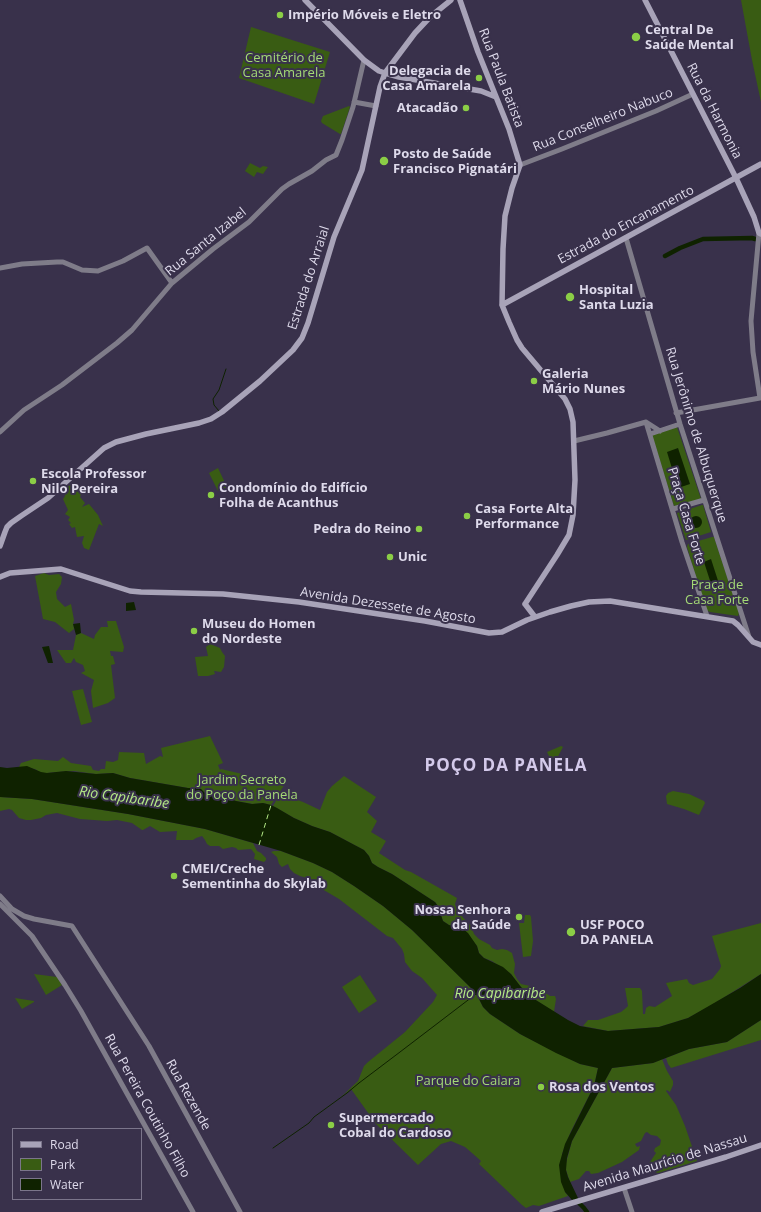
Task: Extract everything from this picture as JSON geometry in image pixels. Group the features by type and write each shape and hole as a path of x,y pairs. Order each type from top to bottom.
{"main road":[{"path":"305,0 364,60 385,74 481,91 496,97"},
{"name":"Estrada do Arraial","path":"0,546 7,527 11,523 48,498 104,448 116,442 211,419 222,412 260,381 293,350 302,338 308,323 334,237 362,170 380,87 385,74 415,33 451,0"},
{"name":"Rua Paula Batista","path":"460,0 478,52 509,130 520,165"},
{"name":"Rua da Harmonia","path":"645,0 736,178 760,233"},
{"path":"481,91 488,88 491,83"},
{"name":"Estrada do Encanamento","path":"502,304 761,164"},
{"path":"520,165 505,216 502,304 513,333 522,348 565,399 572,417 575,480 573,515 569,534 525,604 527,620"},
{"name":"Avenida Dezessete de Agosto","path":"0,577 10,573 61,569 130,591 222,594 299,602 425,621 489,633 502,632 527,620 571,606 589,602 607,601 707,616 734,622 754,643 761,645"},
{"path":"525,604 535,617"},
{"name":"Avenida Maurício de Nassau","path":"542,1212 726,1157 761,1145"}],"street":[{"name":"Rua Santa Izabel","path":"0,432 24,410 62,385 118,343 132,330 172,284 213,249 250,222 282,189 309,174 326,160 336,155 354,102 364,60"},
{"name":"Rua Conselheiro Nabuco","path":"520,165 650,114 693,94"},
{"path":"354,102 376,106"},
{"path":"676,413 760,398 753,352 751,318 760,233"},
{"name":"Rua Jerônimo de Albuquerque","path":"626,238 676,413 749,638"},
{"path":"0,268 22,264 63,262 82,270 98,271 123,261 148,248 172,284"},
{"path":"574,441 646,422 660,431"},
{"name":"Praça Casa Forte","path":"646,422 684,549 707,616"},
{"path":"650,434 680,424"},
{"path":"673,509 704,500"},
{"path":"1,896 12,909 24,916"},
{"name":"Rua Pereira Coutinho Filho","path":"0,904 36,942 81,1011 193,1212"},
{"path":"18,922 19,918 24,916"},
{"name":"Rua Rezende","path":"24,916 72,926 149,1046 240,1212"},
{"path":"624,1188 632,1212"}],"green space":[{"path":"741,0 761,0 761,102 752,60"},
{"name":"Cemitério de Casa Amarela","path":"251,27 330,52 314,104 239,78"},
{"path":"349,106 350,107 341,134 322,123 321,121 323,116"},
{"path":"250,163 260,168 263,166 268,167 263,174 257,172 254,177 245,171"},
{"path":"677,427 701,499 674,506 652,435"},
{"path":"218,468 227,487 218,491 209,473"},
{"path":"72,484 82,491 80,497 85,503 82,507 89,504 98,515 103,526 99,524 89,550 84,548 82,543 84,536 77,537 75,527 72,528 69,524 71,523 68,520 70,517 65,514 68,510 63,499 65,496 63,490"},
{"name":"Praça de Casa Forte","path":"703,505 711,532 686,540 677,513"},
{"name":"Praça de Casa Forte","path":"714,537 739,613 738,616 710,612 706,610 687,547 688,544"},
{"path":"44,573 49,575 59,574 62,577 61,584 56,592 57,599 65,607 71,604 74,629 69,633 55,622 43,619 35,576"},
{"path":"107,621 116,621 124,647 123,652 110,651 115,664 111,665 115,698 108,703 93,708 91,691 94,680 81,673 85,671 83,665 76,662 74,658 71,663 66,663 57,650 73,650 76,635 81,633 94,639 101,627 108,627"},
{"path":"210,644 220,648 225,656 224,667 221,672 214,671 215,674 198,676 195,657 208,656 206,647"},
{"path":"83,689 92,722 81,725 72,691"},
{"name":"Jardim Secreto do Poço da Panela","path":"210,736 223,763 218,765 220,770 285,784 271,805 236,801 222,796 209,795 201,789 130,778 113,773 96,774 74,771 41,773 35,769 19,767 21,763 34,759 58,761 63,757 71,763 91,766 93,770 99,771 101,769 105,769 106,761 113,762 118,760 119,752 144,753 146,764 160,756 163,757 161,748"},
{"path":"561,746 563,747 555,762 552,762 547,752"},
{"path":"344,776 376,797 367,812 377,821 371,832 386,841 379,853 405,870 457,898 455,904 457,911 471,926 474,934 479,939 490,945 492,948 497,950 507,950 512,953 515,964 514,973 521,984 530,986 533,990 544,992 550,996 555,996 554,1012 531,997 511,974 492,961 484,958 479,953 477,946 462,928 449,925 443,921 438,906 435,902 372,863 364,850 330,832 294,818 273,806 280,794 320,810 327,792"},
{"path":"673,791 689,794 704,801 705,803 699,815 667,804 666,796 668,793"},
{"path":"0,797 32,799 128,814 205,829 253,843 257,851 266,858 266,860 264,862 254,859 255,854 251,849 238,850 232,847 223,849 219,846 210,846 202,836 193,840 176,840 177,831 160,832 150,826 142,830 132,823 117,820 107,821 80,819 57,813 46,815 41,818 26,820 19,818 12,810 9,809 0,811"},
{"name":"Parque do Caiara","path":"281,851 313,863 332,872 354,886 383,906 412,930 472,989 483,1007 490,1014 520,1034 580,1064 598,1068 594,1086 571,1131 562,1154 565,1192 568,1196 539,1206 533,1205 526,1208 479,1164 481,1161 465,1147 451,1141 441,1144 418,1165 376,1124 351,1089 340,1098 358,1081 364,1066 405,1032 433,1002 437,995 422,978 412,971 405,962 402,949 393,938 387,936 339,899 322,889 314,880 294,873 288,864 282,867 279,864 277,857 271,852"},
{"path":"525,915 530,915 531,917 533,941 531,956 523,957 519,923 524,923"},
{"path":"761,923 761,974 712,1005 688,1018 659,1027 608,1031 583,1026 588,1020 598,1020 621,1012 626,1008 628,1006 625,988 640,988 642,991 643,1014 645,1014 646,1008 649,1006 655,1007 672,996 666,983 687,979 689,983 693,985 712,979 721,966 712,936"},
{"path":"34,974 57,977 62,985 46,995"},
{"path":"360,975 377,1001 359,1013 342,987"},
{"path":"15,998 34,1001 34,1002 22,1009"},
{"path":"761,1020 761,1040 671,1068 668,1064 666,1058 689,1049 727,1042"},
{"path":"662,1059 673,1081 670,1092 667,1090 666,1091 676,1105 697,1161 658,1173 649,1170 648,1165 656,1153 654,1151 655,1148 660,1145 661,1140 657,1136 651,1135 647,1132 641,1141 635,1144 637,1147 640,1146 639,1150 622,1162 598,1173 591,1174 589,1171 586,1171 579,1179 570,1182 566,1170 566,1163 572,1141 612,1068 653,1063"}],"water":[{"path":"678,448 690,484 678,488 667,452"},
{"path":"694,516 698,516 702,522 698,528 694,528 690,524 690,520"},
{"path":"711,559 721,590 714,593 704,562"},
{"path":"134,602 136,610 126,611 126,603"},
{"path":"80,623 81,633 76,635 73,624"},
{"path":"49,646 53,663 48,663 42,647"},
{"name":"Rio Capibaribe","path":"27,766 47,773 66,771 96,774 113,773 130,778 201,789 209,795 222,796 236,801 252,804 263,803 271,805 294,818 330,832 364,850 372,863 435,902 438,906 443,921 449,925 462,928 468,933 477,946 479,953 484,958 503,967 531,997 580,1026 608,1031 659,1027 688,1018 761,974 761,1020 727,1042 689,1049 653,1063 612,1068 572,1141 567,1158 566,1170 578,1198 572,1200 565,1192 561,1182 559,1165 565,1144 594,1086 598,1068 580,1064 556,1053 520,1034 490,1014 483,1007 472,989 412,930 383,906 332,872 281,851 205,829 128,814 32,799 0,797 0,767 7,768"}],"waterway":[{"path":"665,256 703,239 755,239"},
{"path":"219,411 214,405 213,399 219,390 226,369"},
{"path":"273,1148 309,1123 314,1117 476,994"},
{"path":"576,1200 587,1212"}],"ferry route":[{"path":"259,845 271,805"}],"place":[{"name":"Império Móveis e Eletro","path":"280,15"},
{"name":"Central De Saúde Mental","path":"636,37"},
{"name":"Delegacia de Casa Amarela","path":"479,78"},
{"name":"Atacadão","path":"466,108"},
{"name":"Posto de Saúde Francisco Pignatári","path":"384,161"},
{"name":"Hospital Santa Luzia","path":"570,297"},
{"name":"Galeria Mário Nunes","path":"534,381"},
{"name":"Escola Professor Nilo Pereira","path":"33,481"},
{"name":"Condomínio do Edifício Folha de Acanthus","path":"211,495"},
{"name":"Casa Forte Alta Performance","path":"467,516"},
{"name":"Pedra do Reino","path":"419,529"},
{"name":"Unic","path":"390,557"},
{"name":"Museu do Homen do Nordeste","path":"194,631"},
{"name":"CMEI/Creche Sementinha do Skylab","path":"174,876"},
{"name":"Nossa Senhora da Saúde","path":"519,917"},
{"name":"USF POCO DA PANELA","path":"571,932"},
{"name":"Rosa dos Ventos","path":"541,1087"},
{"name":"Supermercado Cobal do Cardoso","path":"331,1125"}],"district":[{"name":"POÇO DA PANELA","path":"506,766"}]}
